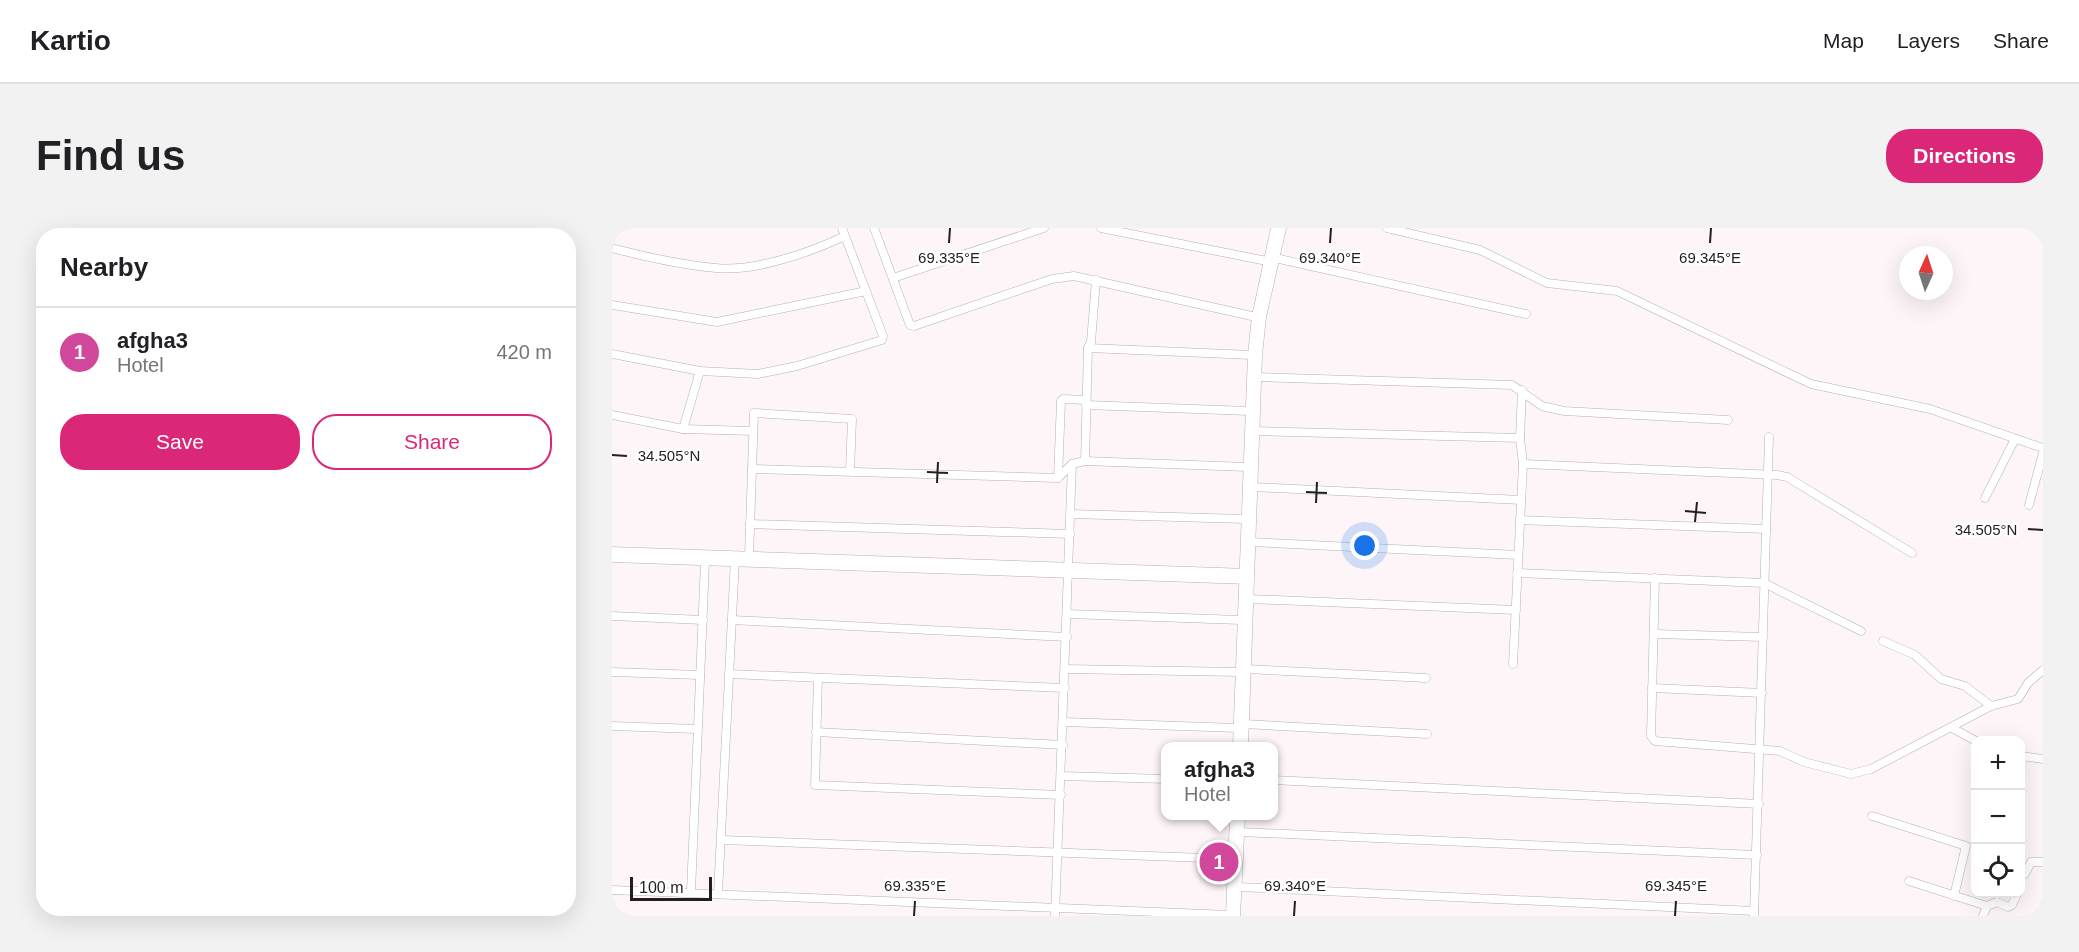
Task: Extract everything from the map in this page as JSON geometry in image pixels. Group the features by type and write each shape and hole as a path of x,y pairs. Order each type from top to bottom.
{"street":[{"path":"874,228 910,325 914,326 1052,279 1074,276 1256,317"},
{"path":"893,278 1044,228"},
{"path":"1101,228 1271,260 1526,314"},
{"path":"1238,742 1241,726 1249,599 1246,577 1245,519 1252,355 1275,228"},
{"path":"1243,671 1241,620 1251,542 1257,377 1258,328 1256,317 1282,228"},
{"path":"1388,228 1480,250 1547,283 1617,291 1811,384 1930,409 2043,448"},
{"path":"612,248 656,259 718,269 810,253 844,232 883,336 878,342 797,366 758,374 700,372 612,354"},
{"path":"1085,461 1088,348 1091,342 1096,280"},
{"path":"612,305 717,322 866,291"},
{"path":"1088,348 1252,355"},
{"path":"683,429 700,372"},
{"path":"1257,377 1512,385 1542,406 1564,411 1728,420"},
{"path":"1513,664 1521,500 1522,390"},
{"path":"1058,478 1061,401 1064,399 1249,411"},
{"path":"749,556 754,413 852,419 850,471"},
{"path":"612,415 683,429 753,431"},
{"path":"1255,431 1520,438"},
{"path":"1238,887 1754,914 1761,750 1762,637 1769,437"},
{"path":"1985,498 2015,439"},
{"path":"2029,505 2043,453"},
{"path":"752,469 1058,478 1072,464 1085,461 1247,467"},
{"path":"1055,912 1062,776 1072,464"},
{"path":"1522,464 1768,474 1787,477 1912,553"},
{"path":"1253,487 1521,500"},
{"path":"1071,514 1245,519"},
{"path":"1520,520 1766,530"},
{"path":"750,524 1070,534"},
{"path":"1251,542 1518,555"},
{"path":"612,551 735,558 1246,577"},
{"path":"612,558 705,561 749,556 1069,571"},
{"path":"718,894 735,558"},
{"path":"691,892 705,561"},
{"path":"1517,573 1764,583 1861,631"},
{"path":"1655,578 1652,688 1652,736 1655,741 1780,751 1804,762 1851,774 1871,768 1882,760 1952,728 1991,706 2018,699 2028,683 2043,670"},
{"path":"1249,599 1516,610"},
{"path":"1068,614 1241,620"},
{"path":"612,616 703,620"},
{"path":"732,620 1067,637"},
{"path":"1655,634 1762,637"},
{"path":"1883,641 1915,655 1941,679 1965,686 1991,706"},
{"path":"1065,669 1243,671 1426,678"},
{"path":"612,672 700,675"},
{"path":"729,674 1065,688"},
{"path":"818,678 814,783 817,786 1061,795"},
{"path":"1652,688 1762,693"},
{"path":"1064,722 1241,726 1426,734"},
{"path":"612,726 697,729"},
{"path":"1241,726 1243,742"},
{"path":"1952,728 1971,738"},
{"path":"816,732 1063,745"},
{"path":"2025,757 2043,759"},
{"path":"1062,776 1161,779"},
{"path":"1278,780 1759,804"},
{"path":"1872,816 1966,846 1954,896"},
{"path":"1232,916 1234,820"},
{"path":"1232,916 1238,887 1241,820"},
{"path":"1240,832 1757,855"},
{"path":"720,840 1232,859"},
{"path":"2025,870 2031,862 2043,862"},
{"path":"1910,881 1987,906 1997,902 2012,905 2015,898"},
{"path":"612,890 691,892 1055,912 1232,916"},
{"path":"1983,916 1987,906"}],"place":[{"name":"afgha3","path":"1219,862"}]}
